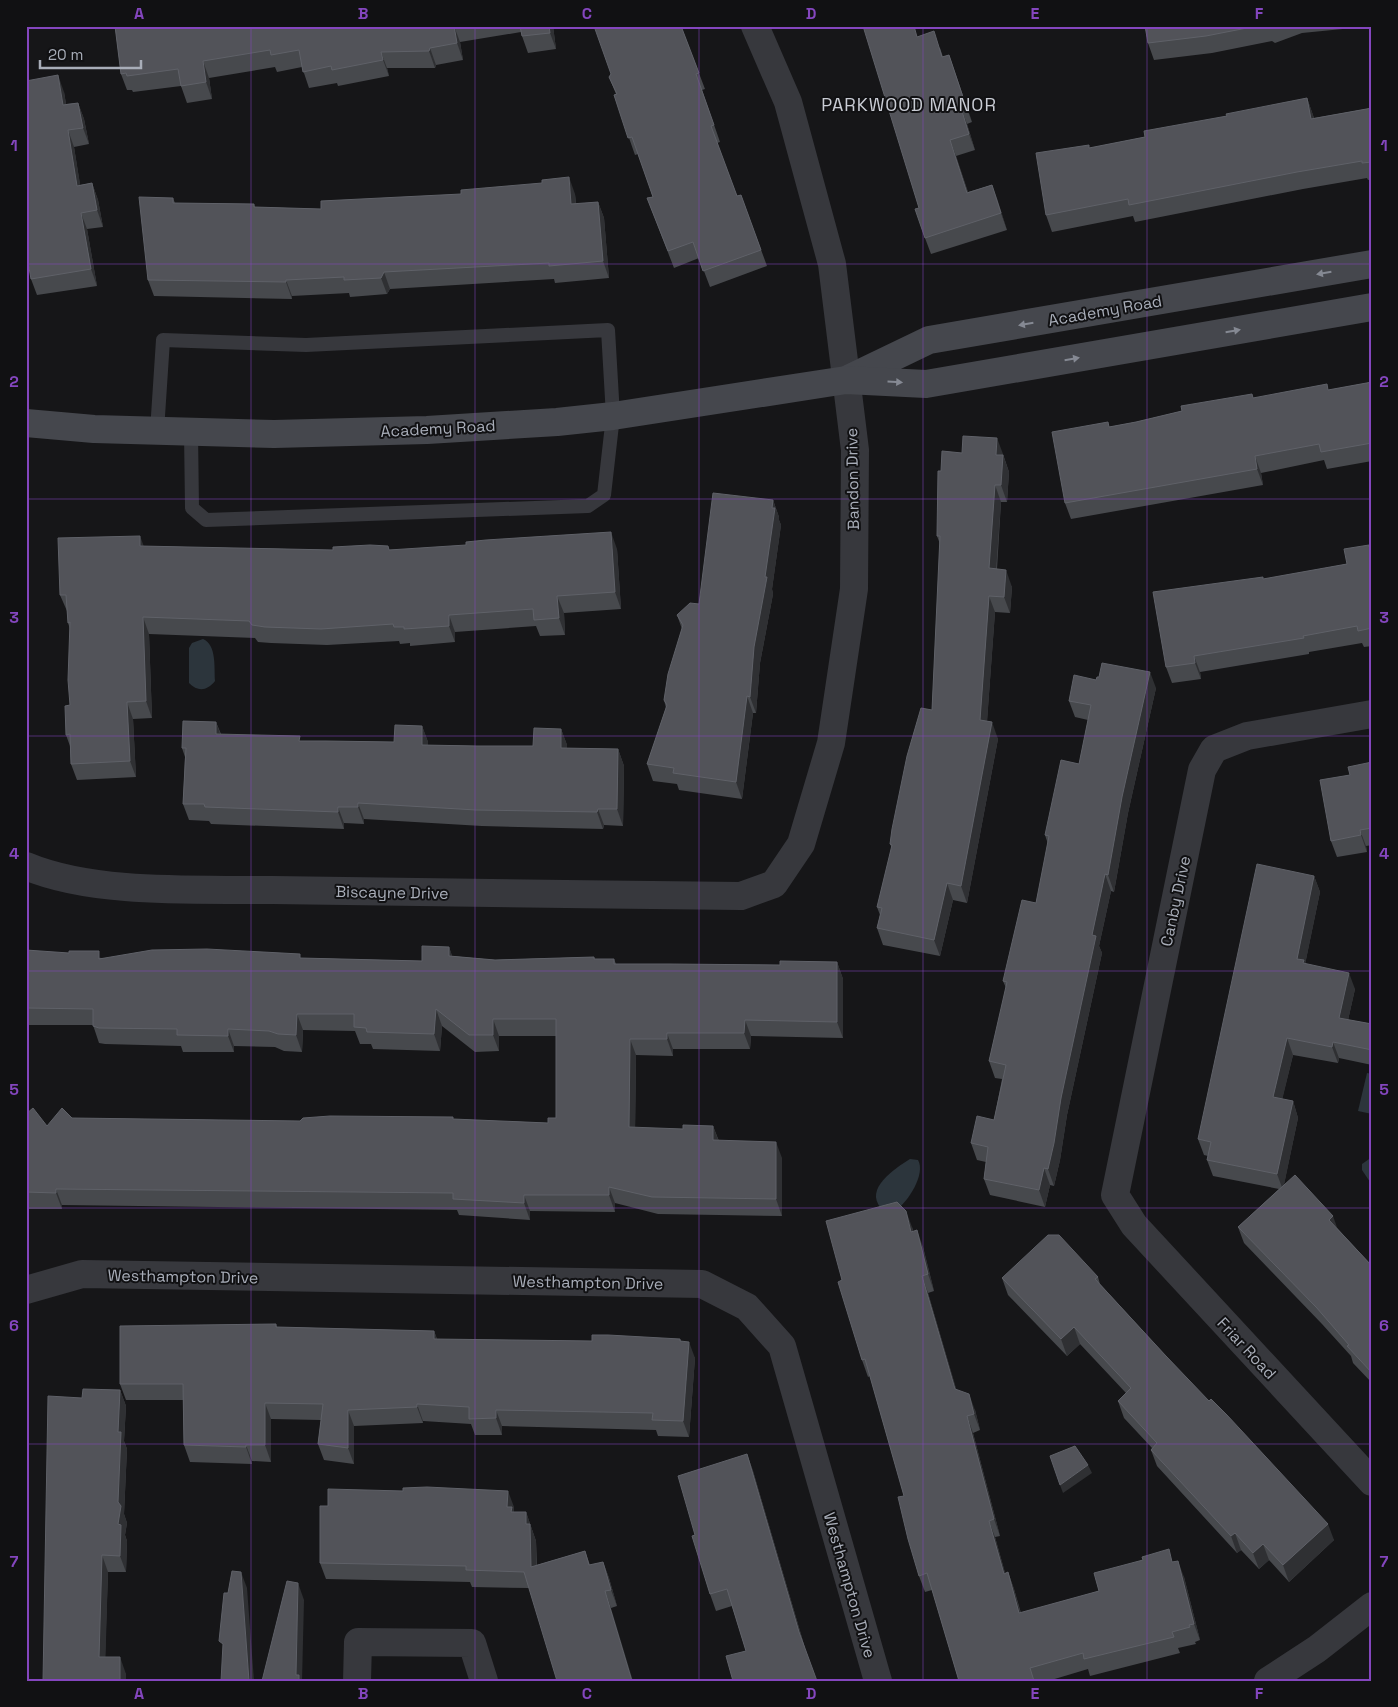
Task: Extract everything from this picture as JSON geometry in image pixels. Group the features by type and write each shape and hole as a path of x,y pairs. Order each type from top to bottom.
{"main road":[{"name":"Academy Road","path":"846,380 928,340 1372,264"},
{"name":"Academy Road","path":"26,423 157,431 274,434 427,430 613,416 846,380 926,384 1372,307"}],"street":[{"name":"Bandon Drive","path":"755,26 788,102 832,264 855,450 854,589 831,744 801,844 774,884 758,889"},
{"name":"Canby Drive","path":"1125,1212 1115,1195 1202,770 1214,749 1247,736 1372,714"},
{"name":"Biscayne Drive","path":"26,866 75,880 128,886 399,893 731,896 740,896 758,889"},
{"name":"Friar Road","path":"1125,1212 1134,1225 1372,1482"},
{"name":"Westhampton Drive","path":"26,1290 82,1274 702,1284 747,1307 782,1346 878,1681"},
{"path":"1268,1681 1317,1649 1372,1606"},
{"path":"357,1681 358,1642 472,1643 484,1681"}],"lane":[{"path":"157,431 163,340 306,345 608,330 613,416 604,496 588,506 206,520 192,508 191,432"}],"shaded area":[{"path":"203,639 211,646 213,651 215,681 209,687 199,689 189,683 189,648 192,643"},
{"path":"1367,1073 1372,1074 1372,1114 1358,1111"},
{"path":"1372,1157 1372,1185 1362,1170 1362,1164"},
{"path":"910,1159 918,1160 920,1173 906,1201 896,1210 881,1208 876,1194 878,1187 889,1174"}],"building":[{"path":"115,26 454,26 457,43 430,48 429,51 381,52 383,60 332,70 331,66 303,72 299,50 271,55 270,50 203,61 206,82 181,86 178,69 127,76 126,73 121,74"},
{"path":"520,26 549,26 550,33 522,36"},
{"path":"594,26 681,26 699,73 696,74 714,125 711,126 737,196 741,195 761,250 703,271 693,242 668,251 647,198 653,197 632,137 628,138 614,95 617,94 609,77 611,74"},
{"path":"863,26 914,26 917,37 934,31 942,57 949,55 966,106 961,108 969,134 950,140 967,193 992,185 1001,213 925,238 915,209 919,208"},
{"path":"1145,26 1257,26 1206,36 1148,43"},
{"path":"58,75 63,105 78,103 83,128 68,130 77,186 92,183 97,210 81,213 91,269 31,279 26,251 26,81"},
{"path":"1307,98 1311,119 1372,108 1372,162 1362,163 1362,161 1297,172 1129,205 1128,199 1046,215 1036,153 1089,145 1089,148 1145,137 1144,131 1227,116 1226,114"},
{"path":"569,177 571,204 598,202 603,261 549,266 549,263 384,272 381,278 344,280 344,277 286,280 286,282 148,280 139,197 173,198 173,203 254,204 254,207 321,209 321,201 461,194 461,190 542,183 542,180"},
{"path":"1372,382 1372,443 1321,452 1319,444 1255,456 1257,469 1065,503 1052,432 1108,422 1109,427 1136,422 1182,411 1181,406 1252,394 1253,398 1327,384 1328,390"},
{"path":"963,436 997,438 996,455 1003,455 1001,485 995,485 989,568 1006,570 1004,597 989,596 980,720 992,722 961,886 947,883 934,940 877,928 882,908 877,907 892,845 890,844 892,829 907,756 921,708 932,710 940,536 937,536 938,471 941,471 942,451 962,453"},
{"path":"713,493 773,500 772,508 775,508 765,577 767,577 754,647 750,697 747,696 736,782 673,773 674,768 647,764 667,705 664,700 668,674 683,625 677,615 690,603 699,604"},
{"path":"611,532 615,592 557,596 559,618 534,620 533,609 449,615 449,626 404,629 404,627 394,627 393,624 321,629 265,627 252,625 249,621 143,617 146,701 127,702 130,761 71,764 70,734 66,735 65,706 70,705 68,680 70,622 68,623 66,595 60,595 58,538 140,536 140,546 333,550 333,547 370,545 388,546 389,550 466,545 466,542 486,540"},
{"path":"1369,545 1369,547 1372,547 1372,628 1358,631 1357,626 1303,636 1304,638 1194,656 1195,663 1166,667 1153,592 1263,577 1263,579 1347,564 1344,549"},
{"path":"1102,663 1150,672 1122,797 1108,875 1105,874 1092,935 1096,936 1061,1098 1054,1143 1048,1169 1044,1168 1039,1190 984,1179 988,1147 971,1143 977,1116 994,1120 1006,1065 989,1061 1007,982 1003,981 1022,900 1036,903 1049,836 1045,835 1061,760 1079,764 1091,705 1069,701 1074,675 1096,680 1099,677"},
{"path":"183,721 216,722 216,734 300,736 299,741 394,742 395,725 422,726 422,745 533,746 534,728 561,729 561,748 618,749 617,809 598,809 597,812 476,810 358,803 358,807 338,807 338,812 205,807 204,804 183,804 186,748 182,748"},
{"path":"1372,762 1372,828 1360,830 1361,835 1331,841 1320,780 1350,775 1348,767"},
{"path":"1257,864 1314,876 1297,959 1304,960 1303,963 1349,973 1339,1018 1372,1024 1372,1050 1333,1042 1332,1047 1287,1038 1273,1097 1293,1101 1277,1174 1207,1160 1211,1142 1198,1139"},
{"path":"422,946 449,947 449,956 495,960 594,957 594,959 614,959 614,964 780,965 780,961 837,962 837,1022 745,1020 744,1033 667,1033 667,1039 630,1039 629,1127 683,1129 683,1125 713,1126 713,1140 776,1142 776,1199 652,1197 609,1187 609,1195 524,1195 524,1203 453,1199 453,1193 56,1189 56,1193 26,1192 26,1114 33,1108 47,1126 62,1108 72,1118 300,1121 303,1118 330,1116 453,1117 453,1119 548,1123 548,1118 556,1118 556,1019 493,1019 493,1035 469,1035 436,1009 434,1034 367,1032 366,1028 354,1027 354,1014 297,1014 296,1035 278,1034 269,1031 228,1029 228,1036 177,1035 177,1029 99,1028 93,1026 93,1009 26,1008 26,950 69,953 69,951 99,951 99,959 152,950 207,949 300,954 300,958 422,961"},
{"path":"1295,1175 1333,1216 1329,1220 1372,1266 1372,1373 1347,1346 1349,1345 1316,1307 1238,1227"},
{"path":"897,1202 906,1211 911,1232 917,1230 928,1274 922,1276 955,1389 969,1394 974,1414 967,1416 994,1519 989,1521 1004,1574 1008,1572 1019,1613 1099,1591 1094,1573 1143,1560 1142,1557 1169,1549 1172,1562 1178,1561 1194,1624 1189,1625 1190,1627 1172,1632 1174,1637 1084,1659 1083,1653 1030,1668 1034,1681 959,1681 927,1573 919,1576 908,1539 898,1497 904,1496 865,1359 862,1360 838,1282 842,1280 826,1221"},
{"path":"1048,1235 1059,1235 1098,1277 1095,1279 1166,1356 1209,1401 1211,1399 1227,1415 1328,1524 1283,1565 1263,1544 1253,1553 1235,1533 1231,1536 1151,1450 1157,1443 1118,1401 1131,1388 1074,1327 1061,1339 1002,1278"},
{"path":"276,1324 276,1327 434,1331 434,1339 592,1341 592,1335 608,1335 680,1339 680,1341 689,1342 683,1421 652,1420 653,1413 496,1410 496,1418 469,1419 469,1407 417,1404 417,1407 348,1410 348,1448 318,1444 323,1404 265,1403 265,1445 246,1445 246,1447 184,1445 183,1384 120,1384 120,1326"},
{"path":"83,1389 120,1390 118,1432 121,1432 118,1502 121,1506 118,1524 121,1525 120,1556 102,1555 99,1657 120,1657 120,1681 43,1681 48,1396 82,1398"},
{"path":"1075,1446 1088,1465 1060,1485 1050,1456"},
{"path":"747,1454 799,1632 817,1681 733,1681 726,1656 746,1651 727,1589 710,1594 692,1536 695,1535 678,1476"},
{"path":"427,1487 508,1491 507,1507 512,1507 511,1512 526,1512 526,1524 530,1524 531,1567 585,1551 589,1565 603,1562 611,1590 605,1591 632,1681 557,1681 524,1572 466,1570 466,1566 320,1563 320,1506 328,1506 328,1489 403,1491 403,1488"},
{"path":"232,1571 241,1572 249,1681 221,1681 223,1644 219,1641 224,1593 228,1593"},
{"path":"287,1581 298,1583 296,1675 299,1675 299,1681 262,1681"}],"district":[{"name":"PARKWOOD MANOR","path":"909,105"}]}
